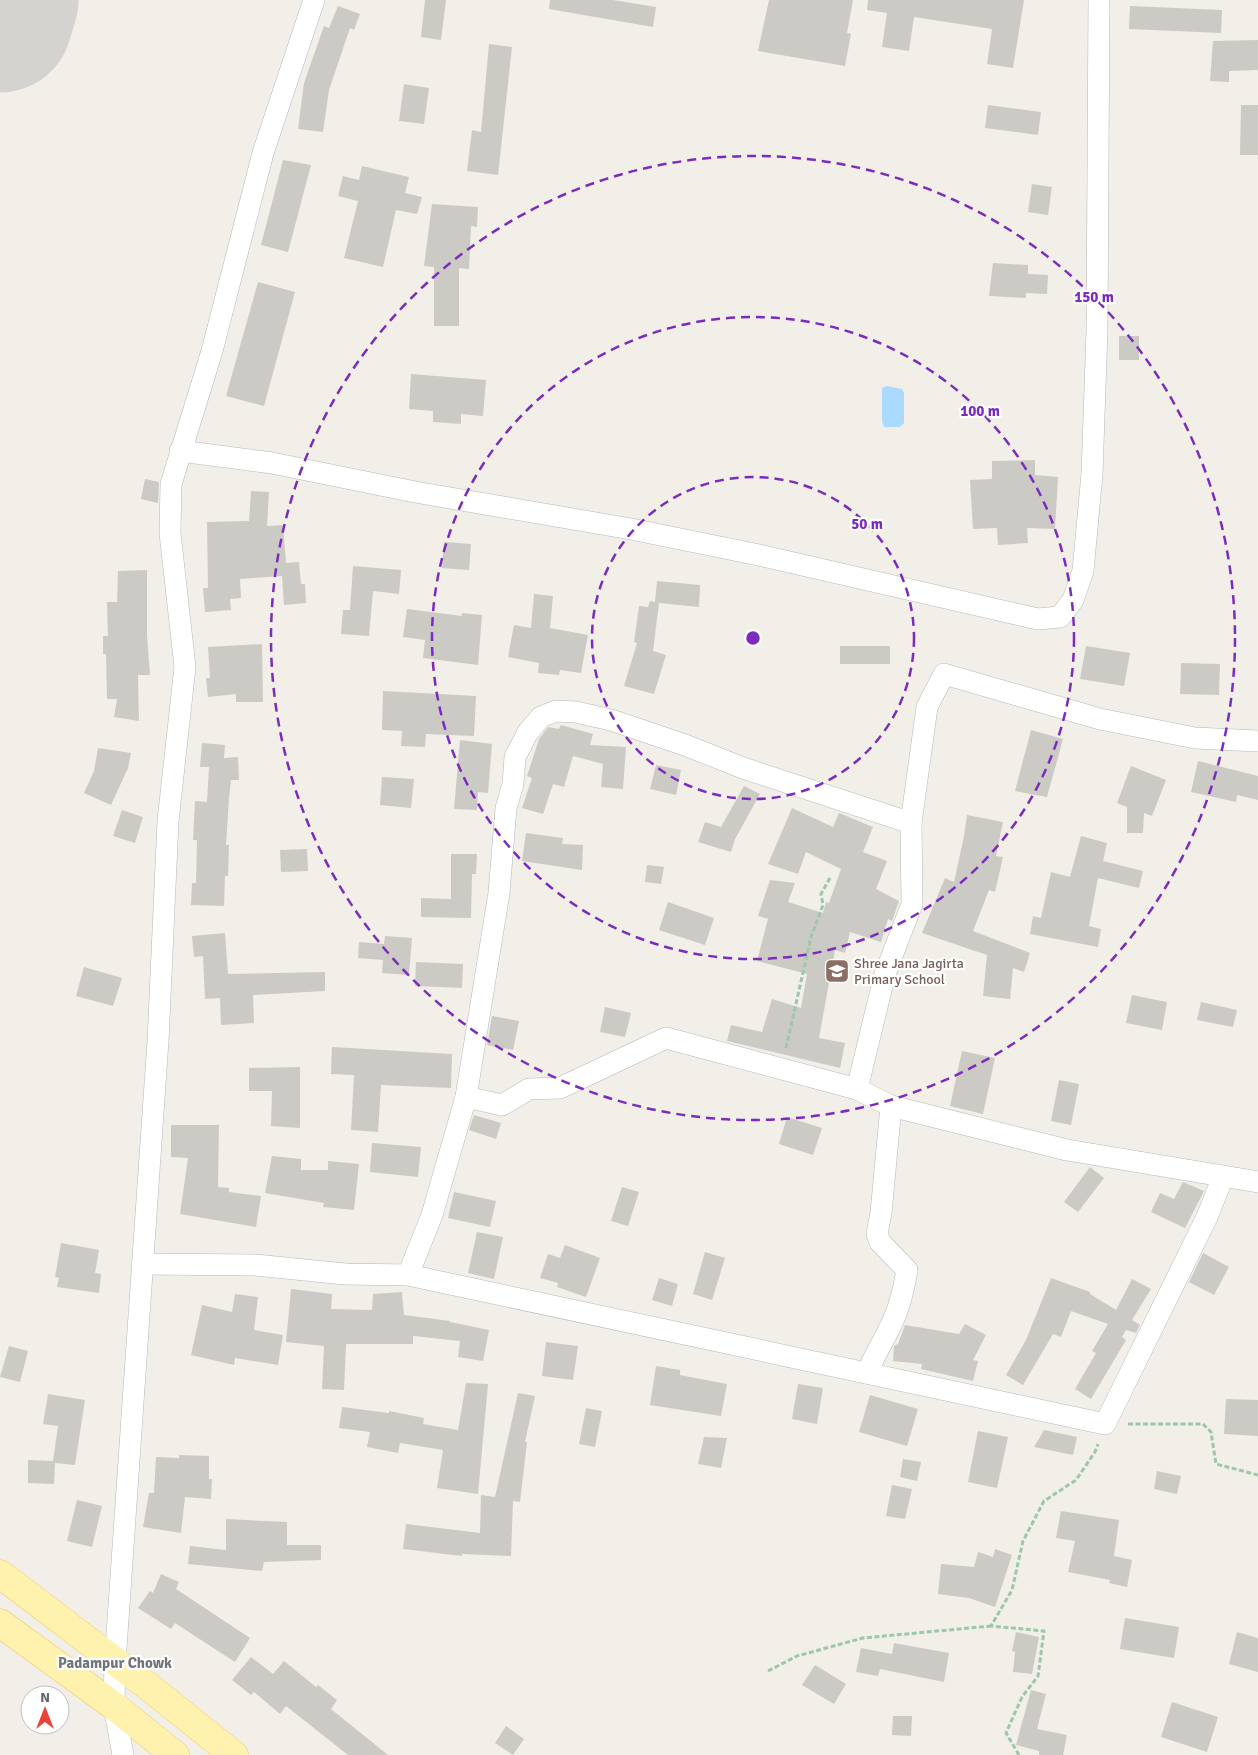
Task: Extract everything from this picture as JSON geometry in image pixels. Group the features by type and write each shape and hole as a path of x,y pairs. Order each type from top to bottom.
{"main road":[{"path":"0,1574 149,1687 234,1755"},
{"path":"0,1623 114,1706 175,1755"}],"street":[{"path":"123,1755 114,1706 115,1663 158,1041 168,822 185,666 170,533 171,484 212,351 263,154 314,0"},
{"path":"180,451 272,463 415,492 631,529 754,554 1038,619 1060,617 1074,600 1083,571 1092,474 1097,330 1099,0"},
{"path":"857,1089 885,974 912,904 911,823 927,708 944,674 1100,719 1195,738 1258,741"},
{"path":"408,1275 432,1215 466,1097 499,894 506,808 513,784 515,757 528,732 541,717 556,711 576,712 611,720 685,745 743,768 911,823"},
{"path":"466,1097 502,1106 529,1089 560,1088 666,1038 783,1071 857,1089 891,1106 1067,1150 1258,1182"},
{"path":"868,1373 876,1352 892,1324 903,1294 907,1270 880,1242 877,1234 881,1213 891,1106"},
{"path":"143,1264 255,1265 345,1274 408,1275 1105,1424 1207,1217 1223,1177"}],"path":[{"path":"783,1071 811,937 822,905 821,894 830,878"},
{"path":"991,1626 1012,1590 1022,1541 1044,1501 1076,1480 1095,1452 1105,1424 1203,1424 1211,1432 1216,1464 1258,1475"},
{"path":"768,1671 797,1656 863,1638 991,1626 1044,1631 1038,1676 1022,1697 1006,1733 1019,1755"}],"water":[{"path":"887,386 902,389 904,393 904,423 900,427 884,427 882,421 882,388"}],"building":[{"path":"425,0 446,0 441,40 421,37"},
{"path":"550,0 613,0 656,7 653,27 549,9"},
{"path":"769,0 853,0 847,33 851,34 845,66 758,51"},
{"path":"868,0 1024,0 1013,68 987,64 992,29 914,17 909,51 882,47 887,13 867,10"},
{"path":"338,6 360,14 354,30 350,28 329,90 323,132 298,129 304,83 324,26 329,28"},
{"path":"1130,6 1222,10 1221,33 1129,29"},
{"path":"1258,40 1258,70 1229,71 1229,82 1210,81 1213,41"},
{"path":"489,44 512,47 498,175 467,171 472,130 481,132"},
{"path":"404,84 429,88 424,124 399,121"},
{"path":"988,105 1041,112 1038,135 985,128"},
{"path":"1241,105 1258,105 1258,155 1240,155"},
{"path":"283,160 311,165 288,252 261,245"},
{"path":"362,166 409,177 405,193 422,197 417,214 396,210 383,267 344,258 358,201 338,196 343,176 359,180"},
{"path":"1032,184 1052,187 1048,215 1028,212"},
{"path":"432,204 478,207 477,227 471,226 469,269 459,268 459,326 434,326 434,267 424,266"},
{"path":"993,263 1028,265 1028,274 1048,275 1047,294 1026,293 1026,298 989,296"},
{"path":"258,282 295,292 264,406 226,396"},
{"path":"1119,336 1139,336 1139,360 1119,360"},
{"path":"411,374 486,380 483,416 461,414 461,424 433,422 433,411 409,409"},
{"path":"1035,460 1035,475 1058,477 1055,529 1027,528 1028,543 998,545 997,528 973,529 970,480 992,479 992,461"},
{"path":"145,479 159,482 158,503 141,499"},
{"path":"251,491 269,492 267,526 283,525 286,563 299,562 301,584 305,584 306,603 284,605 282,576 240,579 241,598 230,599 231,610 205,612 203,588 208,588 207,522 249,521"},
{"path":"444,542 471,544 469,570 442,568"},
{"path":"353,566 401,570 399,594 373,591 369,636 341,634 343,610 350,610"},
{"path":"147,570 147,636 150,675 138,675 139,721 114,717 117,699 107,699 106,654 103,654 103,636 108,636 107,602 117,602 118,571"},
{"path":"657,581 700,585 699,607 659,603 653,651 666,655 654,694 624,686 637,643 634,642 639,606 648,607 650,601 655,602"},
{"path":"534,594 553,596 550,628 588,635 581,673 560,670 559,675 538,673 539,663 508,657 514,625 531,628"},
{"path":"407,609 462,616 462,613 482,615 478,665 423,658 425,640 403,637"},
{"path":"262,644 263,702 236,702 236,694 208,697 206,678 210,678 208,647"},
{"path":"840,646 890,646 890,664 840,664"},
{"path":"1086,646 1130,653 1124,686 1080,679"},
{"path":"1181,663 1220,664 1219,695 1180,694"},
{"path":"383,691 476,696 474,736 426,734 425,747 401,746 402,731 382,730"},
{"path":"561,725 593,734 590,745 626,747 623,789 601,787 603,764 573,756 564,787 553,784 543,814 522,808 532,778 527,776 539,739 548,727 559,729"},
{"path":"1031,730 1063,739 1047,797 1015,791"},
{"path":"460,740 492,744 488,793 478,792 477,810 454,809"},
{"path":"202,743 225,745 224,758 238,757 239,780 231,780 229,798 226,845 229,845 228,876 225,876 224,906 191,905 192,883 196,883 197,840 193,840 195,801 207,802 209,767 200,767"},
{"path":"98,748 131,753 128,768 111,805 84,793 94,771"},
{"path":"1198,761 1258,776 1258,800 1237,795 1236,802 1191,792"},
{"path":"656,765 681,770 676,795 650,789"},
{"path":"1131,766 1166,780 1152,816 1144,813 1143,833 1127,833 1127,807 1117,803"},
{"path":"382,777 414,779 411,808 380,805"},
{"path":"744,786 760,794 735,839 731,852 698,842 705,822 721,827"},
{"path":"792,808 833,827 839,813 873,827 863,852 887,861 876,889 899,901 892,921 888,919 881,942 850,932 845,953 835,950 819,1038 845,1043 840,1068 727,1041 731,1025 762,1032 772,999 801,1008 807,974 757,961 768,919 758,916 770,880 795,883 788,902 823,913 826,902 829,903 841,869 806,852 798,874 768,864"},
{"path":"122,810 143,817 135,843 113,836"},
{"path":"967,815 1003,822 996,856 1003,857 995,892 989,890 973,931 1030,953 1024,972 1013,968 1010,999 983,996 987,955 922,933 945,878 954,882"},
{"path":"526,833 563,838 562,844 583,845 582,870 522,861"},
{"path":"1081,836 1107,843 1103,861 1143,871 1139,888 1098,878 1089,926 1101,929 1098,947 1030,934 1033,916 1041,918 1051,872 1070,877"},
{"path":"307,849 308,871 281,872 280,850"},
{"path":"451,854 477,854 476,874 472,874 471,918 421,917 421,898 451,899"},
{"path":"647,865 664,867 661,884 645,882"},
{"path":"668,902 714,918 705,945 659,930"},
{"path":"225,933 228,974 325,972 325,991 253,995 254,1023 221,1025 220,998 205,999 203,956 194,957 192,936"},
{"path":"385,936 412,938 409,975 382,973 383,960 358,958 359,942 384,944"},
{"path":"416,962 463,964 462,988 415,986"},
{"path":"84,967 122,978 113,1006 76,996"},
{"path":"1132,995 1167,1002 1162,1030 1126,1023"},
{"path":"1201,1002 1237,1010 1233,1027 1197,1020"},
{"path":"605,1007 631,1013 625,1037 600,1032"},
{"path":"492,1016 519,1021 513,1050 487,1045"},
{"path":"332,1047 452,1054 451,1088 381,1085 378,1132 351,1130 354,1075 331,1074"},
{"path":"962,1051 995,1058 983,1114 950,1106"},
{"path":"300,1067 300,1128 271,1126 272,1091 249,1091 249,1068"},
{"path":"1059,1080 1079,1084 1071,1125 1051,1121"},
{"path":"474,1115 501,1123 496,1139 469,1130"},
{"path":"787,1117 822,1128 813,1155 779,1144"},
{"path":"171,1125 219,1125 218,1187 229,1188 229,1192 261,1196 256,1227 180,1214 188,1158 171,1157"},
{"path":"372,1143 421,1147 418,1177 370,1172"},
{"path":"272,1156 301,1159 301,1170 328,1170 328,1161 359,1164 354,1210 323,1207 324,1203 265,1193"},
{"path":"1090,1167 1104,1178 1078,1212 1064,1202"},
{"path":"1183,1182 1204,1191 1185,1228 1151,1212 1160,1193 1174,1199"},
{"path":"622,1187 639,1192 628,1226 611,1221"},
{"path":"454,1192 496,1201 490,1227 448,1218"},
{"path":"477,1232 503,1237 494,1279 468,1273"},
{"path":"61,1243 99,1250 95,1273 101,1274 99,1293 57,1287 59,1278 55,1277"},
{"path":"565,1245 600,1258 586,1297 557,1287 558,1283 540,1278 548,1254 560,1258"},
{"path":"705,1252 725,1258 712,1300 693,1294"},
{"path":"1203,1253 1229,1267 1214,1295 1189,1282"},
{"path":"659,1278 678,1284 672,1306 652,1300"},
{"path":"1051,1278 1090,1292 1090,1294 1116,1310 1132,1279 1151,1289 1132,1320 1140,1325 1136,1333 1126,1330 1122,1337 1126,1340 1091,1399 1075,1389 1096,1353 1092,1351 1108,1324 1071,1311 1061,1337 1053,1334 1023,1385 1006,1375 1026,1340"},
{"path":"291,1289 332,1294 331,1309 372,1310 373,1294 402,1292 404,1315 450,1321 489,1330 483,1361 458,1357 460,1341 413,1336 413,1344 346,1344 344,1390 322,1389 324,1346 286,1342"},
{"path":"235,1294 258,1297 254,1330 283,1335 278,1365 235,1358 234,1365 191,1355 202,1305 232,1312"},
{"path":"965,1324 986,1335 973,1360 978,1361 973,1381 921,1369 922,1364 893,1361 894,1346 898,1344 905,1325 959,1334"},
{"path":"546,1342 578,1346 573,1380 542,1376"},
{"path":"9,1346 28,1351 20,1382 0,1377"},
{"path":"656,1366 680,1370 680,1375 727,1384 721,1416 650,1405"},
{"path":"466,1383 488,1384 478,1494 437,1488 443,1450 400,1443 398,1453 367,1447 370,1432 339,1428 342,1407 389,1413 389,1411 424,1418 423,1424 458,1430"},
{"path":"798,1384 823,1388 817,1424 792,1419"},
{"path":"518,1393 535,1396 525,1442 527,1442 520,1502 513,1501 511,1556 462,1554 462,1556 403,1549 406,1524 480,1533 481,1495 495,1497"},
{"path":"48,1394 85,1400 75,1465 55,1463 54,1484 28,1483 28,1460 53,1461 58,1426 43,1424"},
{"path":"870,1395 918,1409 907,1446 859,1432"},
{"path":"1226,1399 1258,1400 1258,1436 1224,1434"},
{"path":"586,1408 602,1411 595,1447 579,1444"},
{"path":"1044,1430 1077,1437 1073,1455 1034,1447"},
{"path":"978,1431 1008,1437 997,1488 968,1482"},
{"path":"704,1437 727,1438 721,1468 698,1464"},
{"path":"179,1455 209,1456 209,1479 212,1479 211,1499 185,1497 181,1533 143,1527 149,1493 154,1493 156,1457 179,1458"},
{"path":"903,1459 921,1462 917,1481 900,1477"},
{"path":"1157,1471 1181,1476 1177,1494 1154,1489"},
{"path":"892,1485 912,1489 905,1519 886,1516"},
{"path":"77,1500 102,1506 92,1547 67,1541"},
{"path":"1061,1511 1119,1520 1114,1556 1132,1560 1127,1587 1109,1583 1110,1580 1068,1572 1075,1541 1056,1538"},
{"path":"226,1519 287,1522 287,1545 321,1545 321,1560 264,1562 262,1571 188,1564 190,1546 226,1550"},
{"path":"995,1549 1012,1555 995,1607 969,1598 938,1594 941,1564 974,1567 978,1552 993,1557"},
{"path":"161,1574 179,1582 176,1589 250,1638 235,1662 175,1623 171,1629 138,1608 150,1591 153,1593"},
{"path":"1125,1618 1179,1627 1174,1658 1120,1649"},
{"path":"1016,1632 1039,1637 1032,1674 1013,1672 1015,1652 1012,1651"},
{"path":"1237,1632 1258,1638 1258,1672 1229,1664"},
{"path":"894,1643 949,1653 944,1682 880,1669 878,1676 856,1672 861,1648 892,1654"},
{"path":"251,1657 273,1674 284,1661 316,1687 318,1685 337,1700 331,1709 388,1755 348,1755 286,1706 280,1714 254,1692 251,1695 232,1680"},
{"path":"815,1665 846,1684 834,1704 802,1685"},
{"path":"1031,1690 1046,1694 1037,1729 1067,1735 1063,1755 1039,1755 1039,1751 1016,1745"},
{"path":"1172,1702 1218,1717 1207,1752 1161,1737"},
{"path":"893,1716 912,1716 911,1736 892,1735"},
{"path":"506,1726 524,1739 513,1755 495,1743"}],"runway":[{"path":"0,20 6,0"}],"place":[{"name":"Shree Jana Jagirta Primary School","path":"837,971"}],"district":[{"name":"Padampur Chowk","path":"115,1663"}]}
